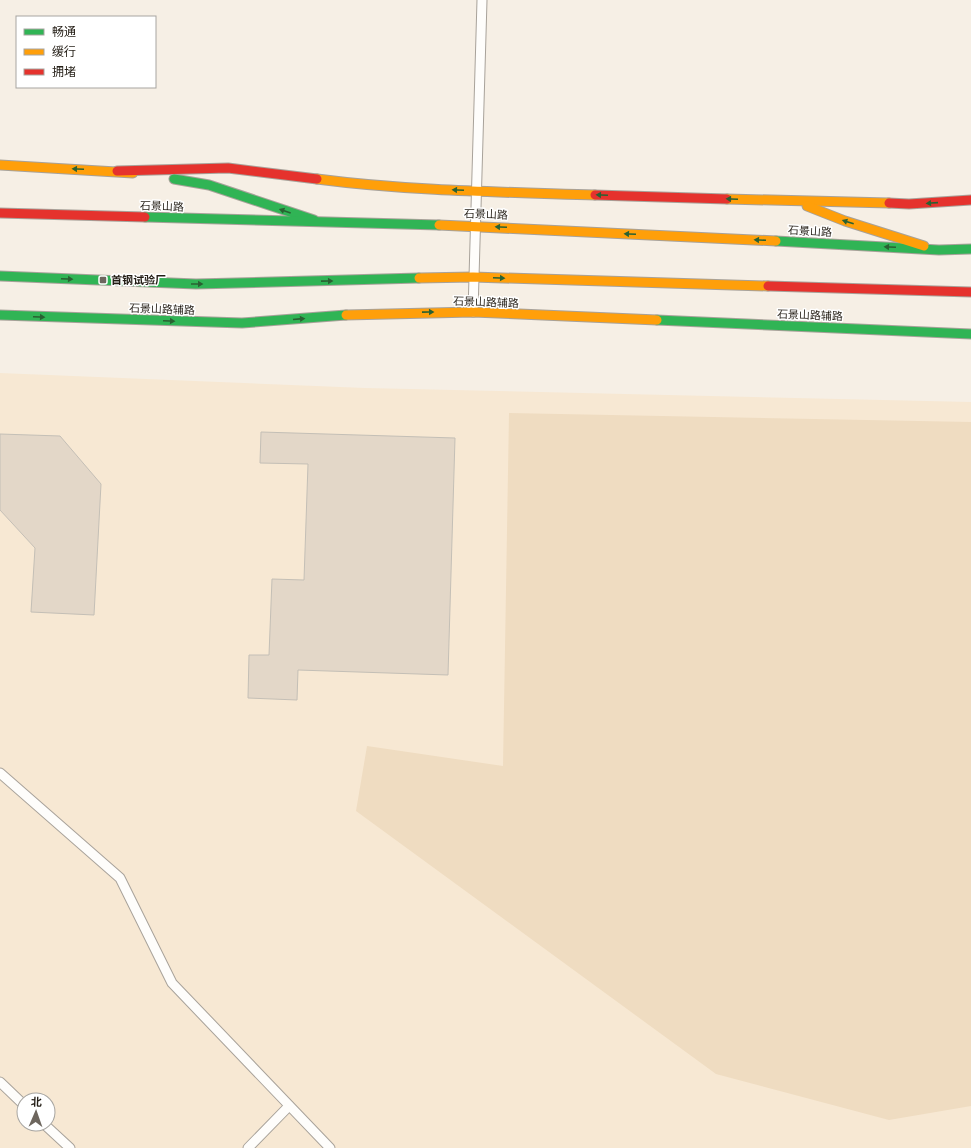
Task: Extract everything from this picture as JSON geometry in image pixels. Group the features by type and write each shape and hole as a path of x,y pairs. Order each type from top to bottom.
{"street":[{"path":"0,166 117,170 228,168 356,184 477,191 909,204 971,200"},
{"path":"117,170 209,185 322,223"},
{"path":"794,201 845,221 939,250"},
{"name":"石景山路","path":"0,213 322,223 475,225 939,250 971,249"},
{"path":"0,276 196,284 473,277 971,292"},
{"name":"石景山路辅路","path":"0,316 242,324 344,315 473,312 971,334"}],"lane":[{"path":"473,312 482,0"},
{"path":"0,773 120,878 172,983 330,1148"},
{"path":"0,1082 16,1097"},
{"path":"248,1148 289,1106"},
{"path":"53,1132 70,1148"}],"shaded area":[{"path":"0,373 365,388 971,402 971,1148 0,1148"},
{"path":"509,413 971,422 971,1106 889,1120 716,1074 356,811 367,746 503,766"}],"building":[{"path":"261,432 455,438 448,675 298,670 297,700 248,698 249,655 269,655 272,579 304,580 308,464 260,463"},
{"path":"0,434 60,436 101,484 94,615 31,612 35,548 0,510"}],"traffic: fast":[{"path":"174,179 209,185 314,220"},
{"path":"145,217 439,225"},
{"path":"776,241 939,250 971,249"},
{"path":"0,276 196,284 419,278"},
{"path":"0,315 242,323 346,315"},
{"path":"657,320 971,334"}],"traffic: slow":[{"path":"0,165 133,173"},
{"path":"317,179 421,189 595,195"},
{"path":"727,199 889,203"},
{"path":"807,206 845,221 924,246"},
{"path":"439,225 776,241"},
{"path":"419,278 473,277 768,286"},
{"path":"346,315 473,312 657,320"}],"traffic: jam":[{"path":"117,171 228,168 317,179"},
{"path":"595,195 727,199"},
{"path":"889,203 909,204 971,200"},
{"path":"0,213 145,217"},
{"path":"768,286 971,292"}],"place":[{"name":"首钢试验厂","path":"103,280"}]}
